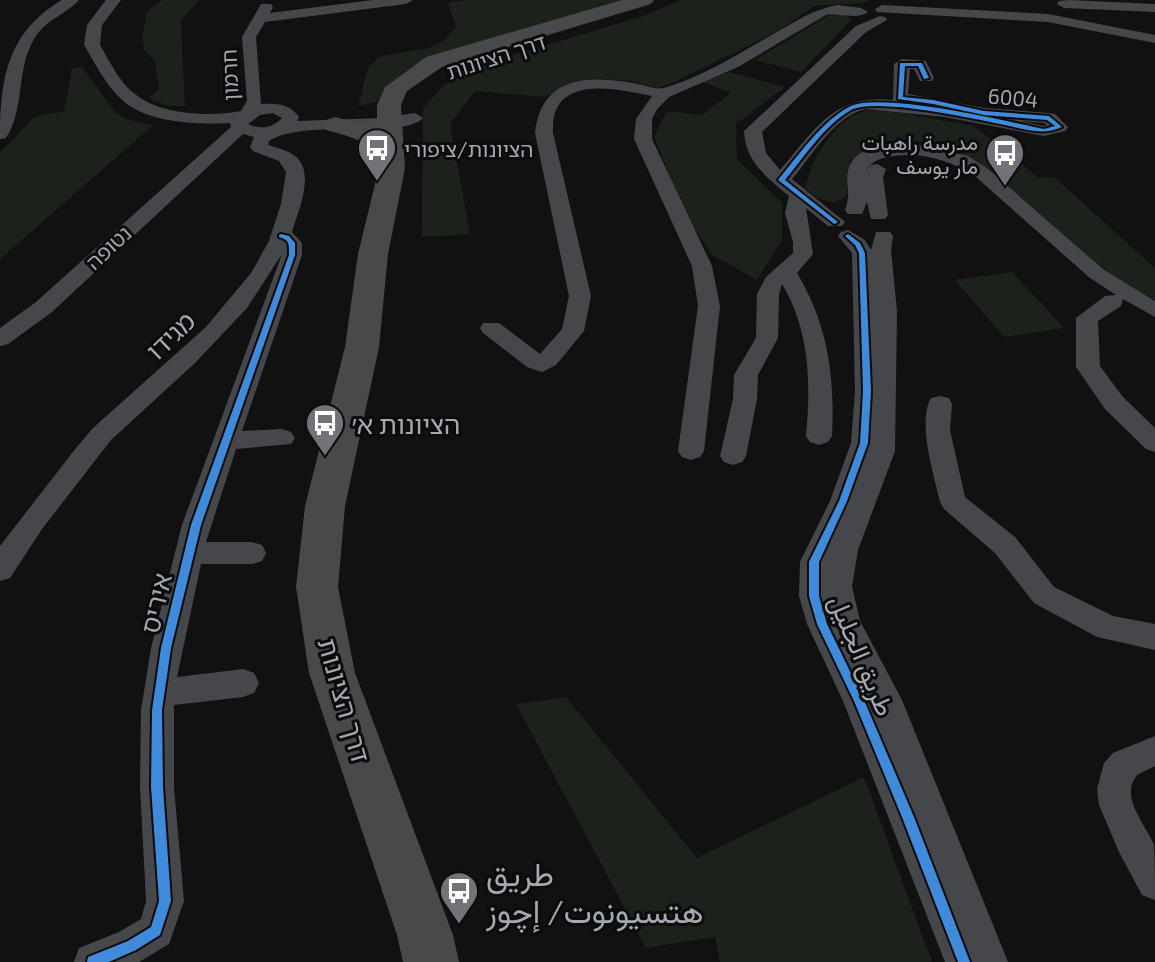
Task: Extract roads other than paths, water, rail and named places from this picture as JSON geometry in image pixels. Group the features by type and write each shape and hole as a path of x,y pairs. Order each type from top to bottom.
{"highway":[{"name":"דרך הציונות","path":"397,113 428,82 451,69 653,3"},
{"name":"דרך הציונות","path":"431,962 425,935 332,673 317,587 325,506 362,347 373,254 392,162 397,113 407,78 443,58 653,3"},
{"path":"338,120 370,111 397,113"},
{"name":"דרך הציונות","path":"362,347 399,256 415,170 397,113"},
{"path":"338,120 371,134 392,162"}],"street":[{"path":"0,134 5,126 23,43 38,23 72,0"},
{"path":"114,0 93,26 92,45 120,90 136,105 151,111 242,120 275,128"},
{"name":"חרמון","path":"242,120 255,101 248,44 273,0"},
{"path":"281,0 293,8 313,11"},
{"path":"262,18 405,0"},
{"path":"1045,1 1101,8 1155,8"},
{"path":"691,451 709,306 702,266 643,139 644,119 650,107 663,94 732,64 790,33 813,16 838,9 872,16 919,10 1048,18 1155,39"},
{"path":"872,16 753,131 752,145 761,163 781,180 799,195 846,223 864,239 881,226"},
{"name":"חרמון","path":"262,18 261,52 275,128"},
{"path":"899,102 902,64 920,64 926,78"},
{"path":"491,328 535,362 542,364 573,331 580,296 544,132 548,107 554,99 570,90 609,83 663,94"},
{"name":"6004","path":"781,180 832,122 854,106 874,103 899,102 933,102 984,113 1049,118 1059,127 1044,131 899,102"},
{"path":"242,120 264,109 275,128"},
{"name":"נטופה","path":"0,339 44,307 242,120"},
{"path":"211,151 275,128 338,120"},
{"name":"מגידו","path":"0,570 33,518 101,436 178,368 244,301 281,236 296,178 293,164 286,157 275,128"},
{"path":"846,223 860,195 857,171 862,161 875,153 912,148 962,160 982,173 1097,274 1155,310"},
{"name":"طريق الجليل","path":"989,962 886,700 845,622 838,586 845,550 882,451 886,311 881,226 874,177 877,167 898,158 935,160 966,176 1081,279 1155,325"},
{"path":"733,456 745,399 746,375 767,338 768,294 772,281 795,264 803,254 803,242 795,213 799,195"},
{"path":"846,223 881,226"},
{"name":"طريق الجليل","path":"846,223 862,253 867,391 863,443 843,500 814,562 814,596 822,624 879,747 964,962"},
{"name":"איריס","path":"93,962 132,946 156,932 166,901 157,787 157,710 166,648 188,553 292,255 292,243 287,237 281,236"},
{"path":"785,271 811,319 818,348 824,391 819,436"},
{"path":"1113,301 1087,318 1088,367 1114,403 1155,443"},
{"path":"940,404 938,430 953,502 1006,545 1044,595 1108,628 1155,637"},
{"path":"226,441 282,438"},
{"path":"188,553 251,553"},
{"path":"159,693 243,683"},
{"path":"1155,751 1123,765 1114,782 1114,806 1155,881"}],"place":[{"name":"הציונות/ציפורי","path":"377,182"},
{"name":"مدرسة راهبات مار يوسف","path":"1005,187"},
{"name":"הציונות א׳","path":"325,457"},
{"name":"طريق هتسيونوت/ إچوز","path":"459,925"}]}
